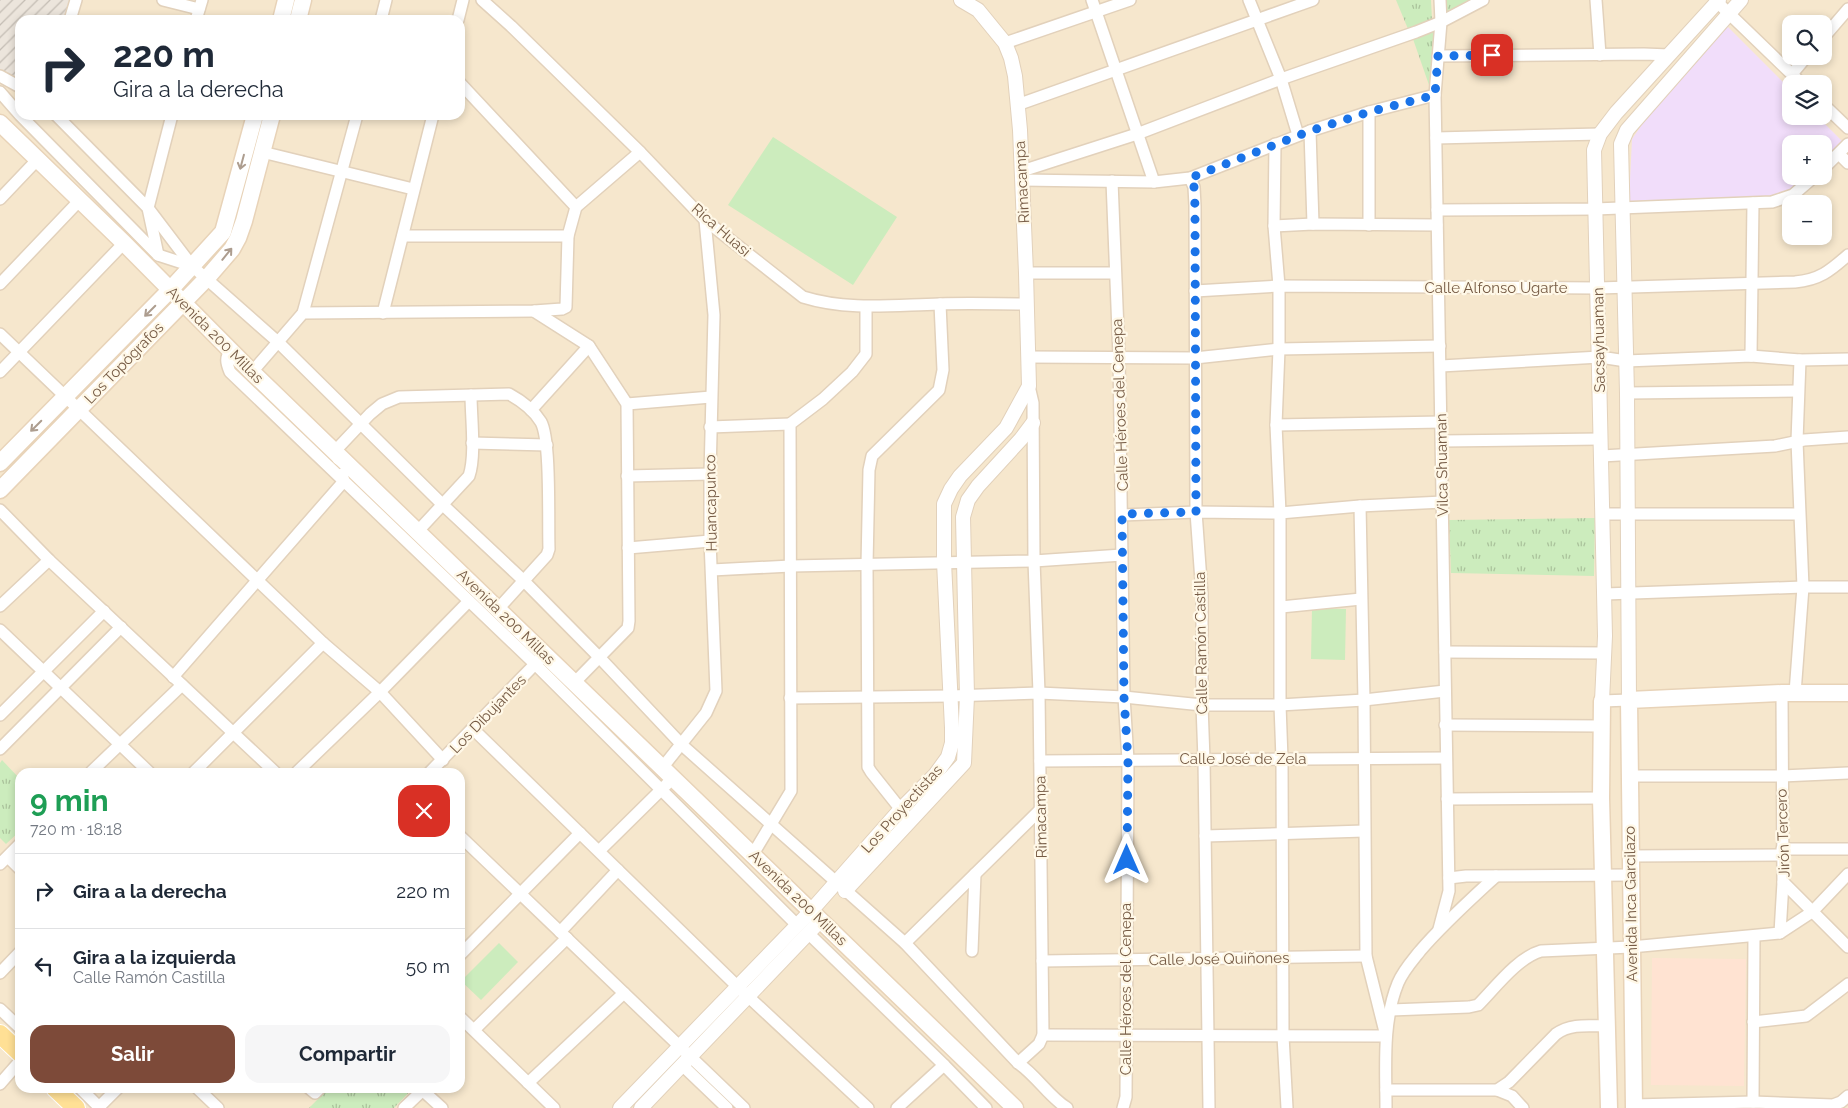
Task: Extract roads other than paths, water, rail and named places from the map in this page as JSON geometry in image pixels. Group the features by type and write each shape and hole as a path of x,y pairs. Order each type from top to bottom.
{"main road":[{"path":"282,15 286,0"},
{"path":"299,15 303,0"},
{"name":"Los Topógrafos","path":"0,463 170,290 223,232 254,120"},
{"name":"Los Topógrafos","path":"0,490 207,278 232,249 238,238 271,120"},
{"name":"Avenida 200 Millas","path":"3,126 124,243 252,372 498,609 540,659 574,684 666,779 753,854 1015,1108"},
{"path":"1629,700 1788,693 1848,693"},
{"name":"Avenida Inca Garcilazo","path":"1629,700 1634,1106"},
{"name":"Avenida Inca Garcilazo","path":"1602,701 1601,798 1609,1108"},
{"path":"0,1034 15,1048"},
{"path":"60,1093 76,1108"}],"street":[{"path":"72,15 76,0"},
{"path":"163,0 199,10"},
{"path":"382,15 386,0"},
{"path":"459,15 463,0"},
{"name":"Rica Huasi","path":"482,0 640,152 705,220 803,297 822,303 866,307 940,304 1027,304"},
{"name":"Rimacampa","path":"961,0 978,10 1005,44 1011,58 1015,76 1022,175 1029,386 1033,402 1034,423 1034,561 1039,693 1043,1035"},
{"path":"1092,0 1154,182"},
{"path":"1005,44 1130,0"},
{"path":"1249,0 1281,79 1298,135"},
{"path":"1017,105 1313,0"},
{"name":"Vilca Shuaman","path":"1439,929 1449,891 1445,726 1440,288 1435,95 1441,22 1440,0"},
{"path":"1022,175 1441,22 1483,0"},
{"path":"1596,0 1600,55"},
{"path":"1602,701 1629,700 1628,455 1621,144 1627,130 1741,0"},
{"path":"1717,1 1792,74 1800,65"},
{"name":"Sacsayhuaman","path":"1602,701 1605,653 1605,594 1594,150 1600,134 1616,113 1717,1"},
{"path":"1832,28 1848,9"},
{"path":"1438,56 1669,55"},
{"path":"0,76 15,84"},
{"path":"465,88 576,207"},
{"path":"0,92 15,109"},
{"path":"1022,175 1154,182 1190,178 1298,135 1369,112 1435,95"},
{"path":"1369,112 1369,225"},
{"path":"1832,112 1848,128"},
{"path":"3,126 15,118"},
{"path":"25,120 158,255 192,266"},
{"path":"61,120 148,208 192,266 278,342 443,505 523,580 682,745 905,943 1018,1063 1033,1075 1055,1100 1067,1108"},
{"path":"158,255 148,208 171,120"},
{"path":"252,372 303,313 356,120"},
{"path":"383,313 432,120"},
{"path":"1310,131 1313,224"},
{"path":"1436,138 1600,134"},
{"path":"1276,144 1274,226 1278,286 1279,349 1276,425 1280,513 1283,1036 1287,1108"},
{"path":"1832,161 1848,144"},
{"path":"262,152 413,189"},
{"path":"303,313 534,311 562,309 566,307 568,236 576,207 640,152"},
{"path":"1839,154 1848,163"},
{"path":"0,199 38,159"},
{"name":"Calle Ramón Castilla","path":"1190,178 1194,187 1195,206 1196,512 1202,595 1202,705 1209,1108"},
{"name":"Calle Héroes del Cenepa","path":"1112,181 1119,356 1124,697 1128,760 1126,1097 1124,1108"},
{"path":"1437,210 1595,209 1772,202 1783,200 1806,185"},
{"path":"0,284 79,201"},
{"path":"1751,356 1750,283 1753,203"},
{"name":"Huancapunco","path":"599,851 666,779 682,745 706,713 716,691 710,541 710,428 714,314 705,220"},
{"path":"1274,226 1313,224 1437,225"},
{"path":"402,236 568,236"},
{"path":"0,372 124,243"},
{"path":"145,265 158,255"},
{"name":"Calle Alfonso Ugarte","path":"1195,291 1278,286 1598,288 1810,280 1823,275 1848,255"},
{"path":"1026,273 1115,274"},
{"path":"910,821 868,766 867,565 869,470 872,456 939,390 943,370 940,304"},
{"path":"710,428 790,424 823,399 852,372 866,354 866,307"},
{"path":"534,311 589,346 627,404 628,628 574,684"},
{"path":"0,334 257,580 380,692 443,760"},
{"path":"531,410 589,346"},
{"path":"1028,357 1119,356 1195,358 1279,349 1440,346"},
{"path":"231,349 226,356 230,372 469,601 540,659 666,779 803,929 986,1108"},
{"path":"1441,366 1600,357 1626,361 1751,356 1800,360 1844,357"},
{"name":"Jirón Tercero","path":"1800,360 1797,441 1803,587 1788,693 1782,776 1783,882 1848,947"},
{"name":"Los Proyectistas","path":"620,1108 684,1056 803,929 841,887 900,810 935,774 948,756 952,743 944,562 944,504 960,476 1006,428 1029,386"},
{"path":"1627,393 1798,391"},
{"path":"344,481 335,451 382,404 399,397 509,394 518,399 542,423 547,445 549,548 546,555 498,609"},
{"path":"418,531 469,476 471,471 471,395"},
{"path":"627,404 712,397"},
{"path":"1276,425 1442,422"},
{"path":"841,887 910,821 964,763 967,696 963,517 968,500 978,486 1034,423"},
{"path":"753,854 791,791 790,424"},
{"path":"1602,456 1775,446 1797,441 1848,437"},
{"path":"1442,441 1600,439"},
{"path":"472,444 547,445"},
{"path":"627,476 710,474"},
{"path":"95,768 178,681 257,580 344,481"},
{"path":"1122,514 1196,512 1280,513 1360,506 1443,502"},
{"path":"1360,506 1366,956 1386,1036"},
{"path":"0,510 49,560 271,768"},
{"path":"1602,514 1799,514"},
{"path":"628,548 710,541"},
{"path":"712,570 791,566 1034,561 1122,555"},
{"path":"0,606 49,560"},
{"path":"1605,594 1848,587"},
{"path":"1281,607 1361,599"},
{"path":"301,768 380,692 469,601"},
{"path":"0,715 104,611"},
{"path":"0,750 120,627"},
{"path":"0,630 145,768"},
{"path":"198,768 323,642"},
{"path":"1445,652 1605,653"},
{"name":"Los Dibujantes","path":"434,768 540,659"},
{"path":"790,698 967,696 1039,693 1124,697 1202,705 1280,705 1364,700 1445,691"},
{"path":"1445,726 1601,726"},
{"path":"473,729 743,991 868,1108"},
{"name":"Calle José de Zela","path":"1040,761 1446,758"},
{"path":"1630,776 1782,776 1848,773"},
{"path":"1447,799 1601,798"},
{"path":"905,943 1040,809"},
{"path":"1205,836 1364,831"},
{"path":"465,949 580,833"},
{"path":"465,841 624,993 684,1056 728,1108"},
{"path":"1631,856 1782,852 1848,848"},
{"path":"15,849 4,860 15,866"},
{"path":"554,1108 465,1026 563,935 618,870"},
{"path":"972,951 975,874"},
{"path":"1391,1010 1478,1005 1522,961 1540,951 1631,947 1780,933 1812,912 1848,874"},
{"path":"1449,878 1631,875"},
{"path":"1386,1108 1386,1036 1394,993 1399,980 1412,960 1439,929 1496,876"},
{"path":"1780,933 1783,882"},
{"path":"1753,1102 1754,936"},
{"name":"Calle José Quiñones","path":"1042,961 1366,956"},
{"path":"0,973 15,957"},
{"path":"1753,1022 1806,1016 1848,984"},
{"path":"528,1083 624,993"},
{"path":"0,1010 15,1024"},
{"path":"1498,1090 1509,1082 1556,1034 1564,1029 1571,1026 1608,1026"},
{"path":"1018,1063 1039,1044 1043,1035 1386,1036"},
{"path":"641,1108 684,1056"},
{"path":"684,1056 744,1108"},
{"path":"897,1108 944,1065"},
{"path":"0,1084 15,1067"},
{"path":"1386,1090 1498,1090 1512,1096 1523,1108"},
{"path":"85,1093 99,1108 113,1093"},
{"path":"202,1093 218,1108"},
{"path":"404,1108 417,1093"},
{"path":"425,1093 442,1108"},
{"path":"1634,1106 1753,1102 1833,1105 1841,1102 1848,1096"}]}
